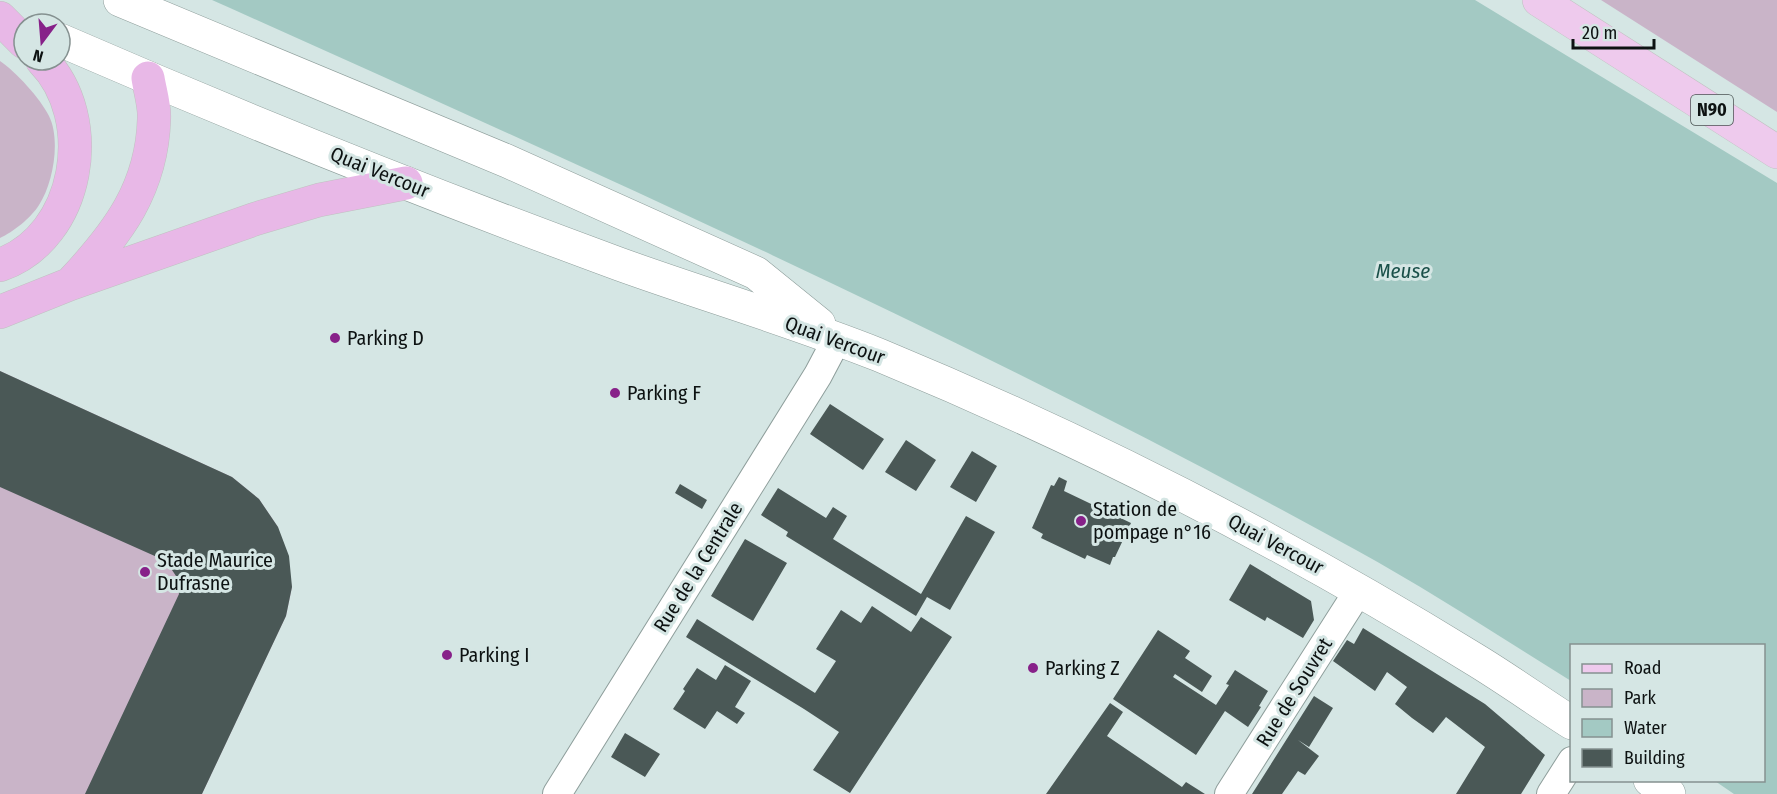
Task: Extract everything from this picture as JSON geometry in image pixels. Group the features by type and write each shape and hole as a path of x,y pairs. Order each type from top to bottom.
{"highway":[{"path":"0,16 12,29"},
{"path":"0,265 26,252 42,240 58,215 72,179 74,160 72,120 66,97 53,72"},
{"path":"70,284 104,248 123,222 140,188 152,146 154,117 148,78"},
{"path":"0,312 70,284 255,219 319,200 406,183"}],"main road":[{"path":"120,0 507,161 756,273 837,339"},
{"name":"N90","path":"1539,0 1777,152"},
{"name":"Quai Vercour","path":"72,45 406,183 621,264 837,339 930,377 1064,437 1213,510 1359,590 1478,661 1570,722"},
{"path":"1653,782 1669,794"}],"street":[{"name":"Rue de la Centrale","path":"557,794 818,375 837,339"},
{"name":"Rue de Souvret","path":"1229,794 1359,590"},
{"path":"1551,794 1570,764"}],"green space":[{"path":"1601,0 1777,0 1777,112"},
{"path":"0,61 27,86 45,109 53,126 55,149 48,186 39,205 21,224 0,238"},
{"name":"Stade Maurice Dufrasne","path":"0,371 232,477 259,499 278,527 292,587 286,616 202,794 0,794"}],"water":[{"name":"Meuse","path":"212,0 1475,0 1777,183 1777,794 1734,794 1716,782 1765,782 1765,644 1570,644 1570,680 1383,565 1075,402 790,263"}],"building":[{"path":"0,371 232,477 259,499 278,527 289,556 292,587 286,616 202,794 85,794 179,594 176,576 166,561 0,487"},
{"path":"830,404 884,439 863,470 810,434"},
{"path":"906,440 936,460 916,491 885,472"},
{"path":"972,451 997,466 976,502 950,487"},
{"name":"Station de pompage n°16","path":"1059,477 1067,481 1064,491 1131,523 1110,565 1087,555 1085,559 1041,538 1043,534 1032,528 1051,485 1054,486"},
{"path":"680,484 707,500 702,509 675,493"},
{"path":"778,488 826,518 833,507 847,516 833,539 921,594 966,516 995,532 950,610 927,597 916,616 786,536 788,532 761,515"},
{"path":"745,539 787,563 753,621 711,596"},
{"path":"1250,564 1311,601 1314,620 1303,638 1267,617 1265,621 1229,600"},
{"path":"872,606 911,632 921,617 952,637 850,793 813,770 839,732 686,637 697,619 815,693 836,661 816,649 841,610 861,623"},
{"path":"1363,628 1485,704 1545,755 1521,794 1456,794 1485,747 1446,717 1433,733 1412,718 1395,704 1407,687 1387,672 1375,691 1333,661 1347,640 1354,644"},
{"path":"1158,630 1190,651 1185,658 1212,676 1202,692 1175,674 1173,677 1216,705 1229,685 1226,684 1235,670 1268,691 1248,727 1225,711 1196,755 1113,699"},
{"path":"725,665 751,681 735,707 745,713 737,724 717,711 705,729 673,709 697,668 716,680"},
{"path":"1314,696 1333,708 1309,747 1298,740 1319,756 1305,775 1298,771 1282,794 1252,794"},
{"path":"1110,703 1123,712 1107,736 1182,787 1186,782 1205,794 1046,794"},
{"path":"625,733 660,754 645,777 611,757"}],"place":[{"name":"Parking D","path":"335,338"},
{"name":"Parking F","path":"615,393"},
{"name":"Station de pompage n°16","path":"1081,521"},
{"name":"Stade Maurice Dufrasne","path":"145,572"},
{"name":"Parking I","path":"447,655"},
{"name":"Parking Z","path":"1033,668"}]}
